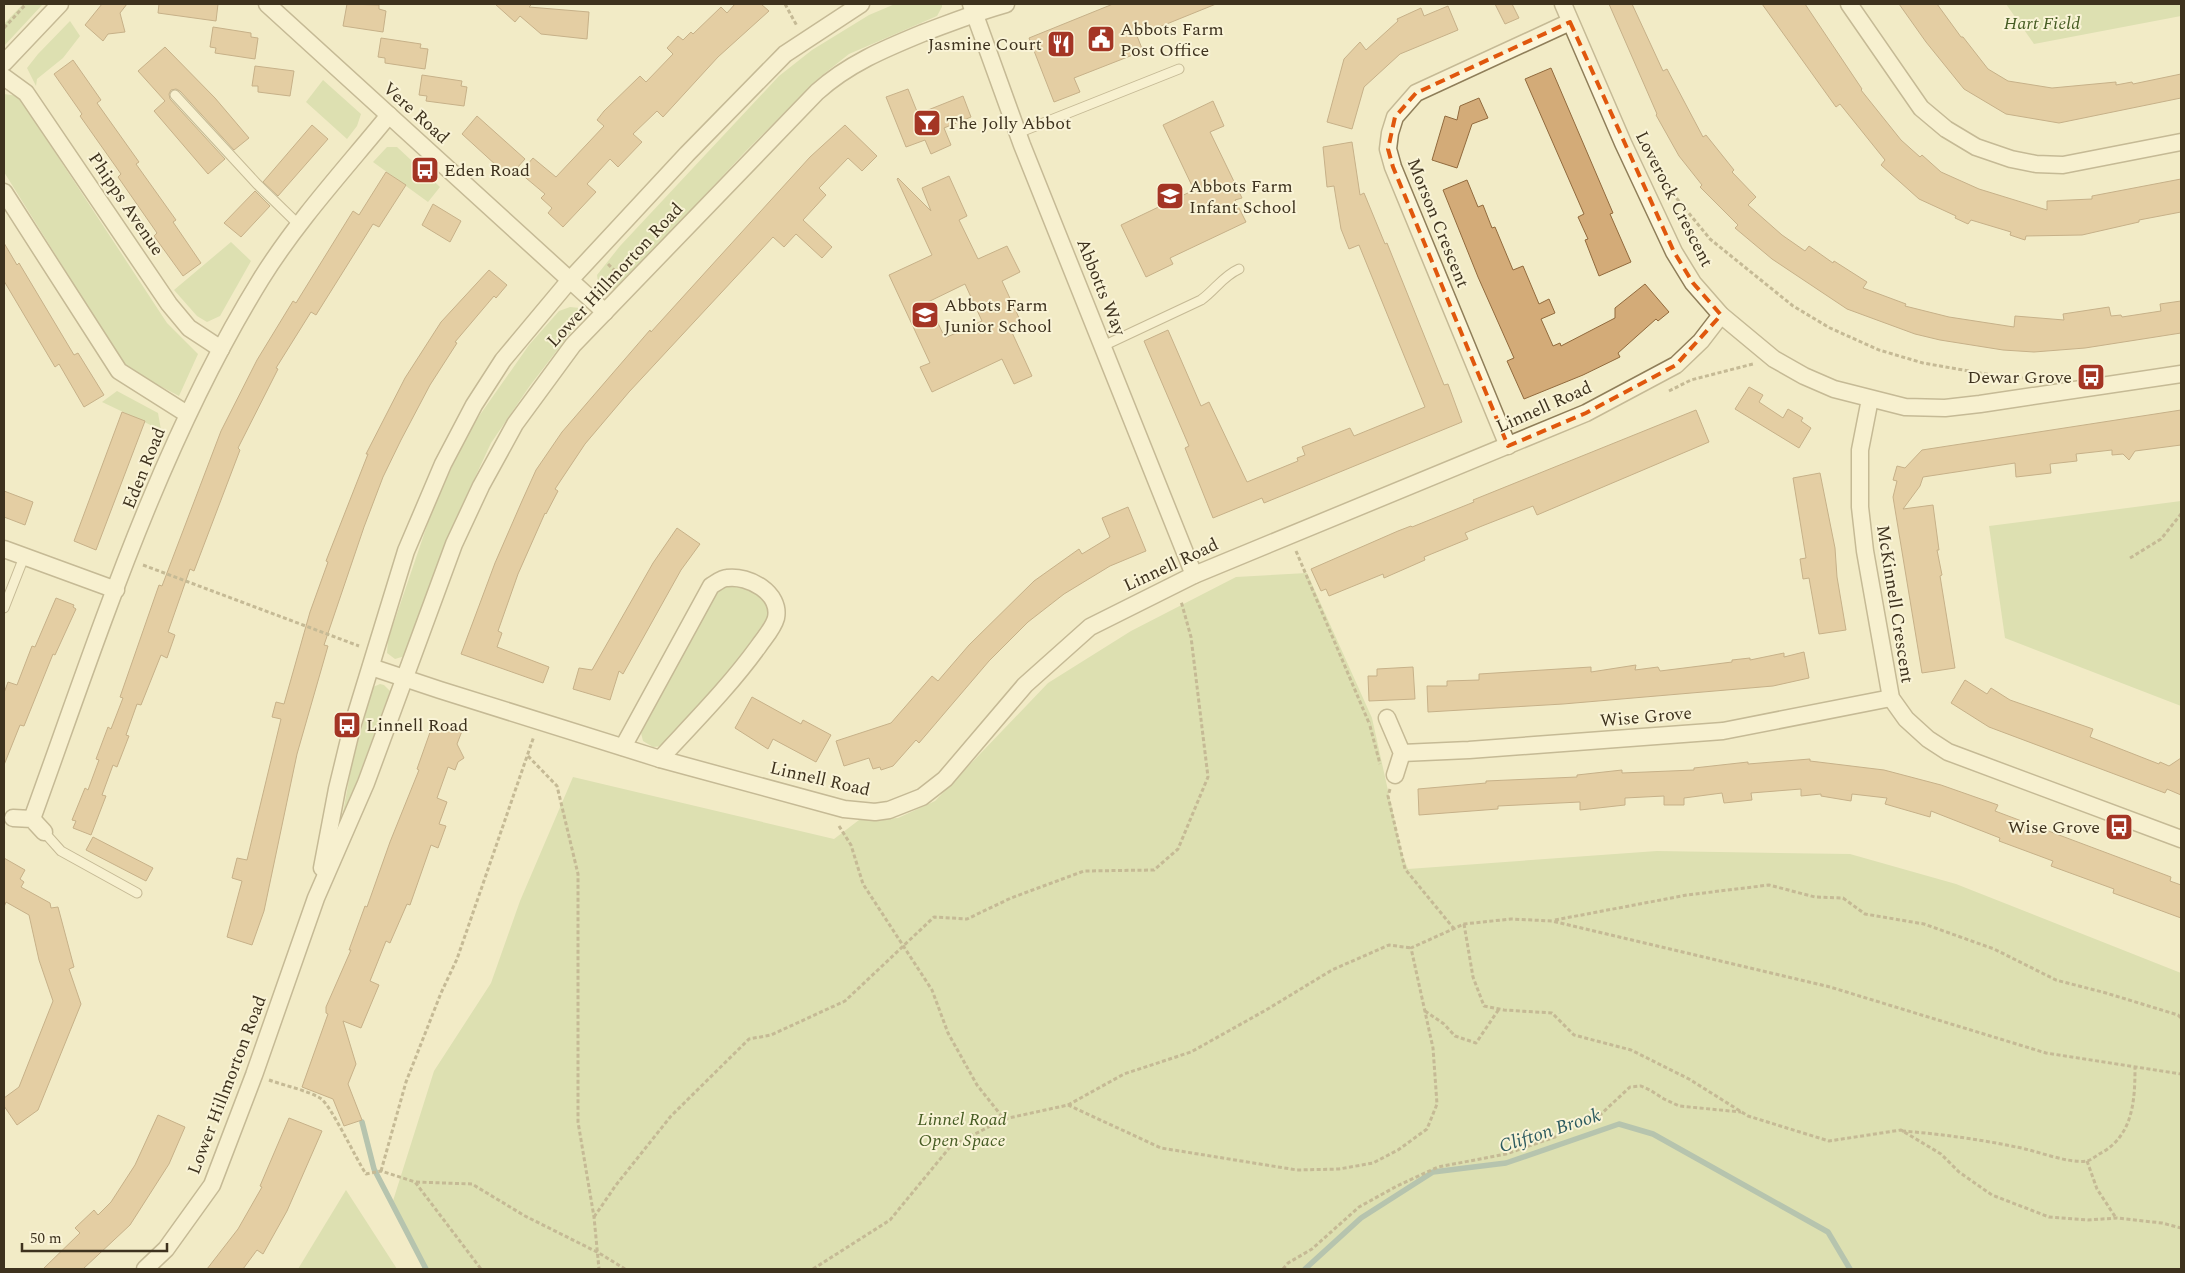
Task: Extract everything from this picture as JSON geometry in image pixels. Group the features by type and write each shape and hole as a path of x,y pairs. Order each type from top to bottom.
{"street":[{"path":"4,63 60,4"},
{"name":"Vere Road","path":"267,4 605,312"},
{"name":"Lower Hillmorton Road","path":"316,898 337,789 352,727 406,551 443,464 465,422 503,360 569,281 687,154 785,54 861,4"},
{"name":"Lower Hillmorton Road","path":"145,1269 166,1249 212,1185 254,1076 316,898 366,783 454,544 481,486 514,424 573,345 803,105 836,75 859,61 972,8 1006,4"},
{"name":"Loverock Crescent","path":"1563,4 1622,143 1674,252 1693,283 1721,315 1774,359 1789,368 1834,389 1870,399 1905,407 1945,408 2181,374"},
{"path":"1849,4 1921,108 1946,129 1976,147 2012,159 2036,164 2063,165 2181,142"},
{"name":"Abbotts Way","path":"972,8 1020,139 1194,575"},
{"name":"Morson Crescent","path":"1508,446 1392,167 1388,149 1390,133 1395,117 1416,93 1570,22"},
{"name":"Phipps Avenue","path":"4,77 26,93 169,304 190,328 220,349"},
{"name":"Eden Road","path":"32,819 128,560 187,414 220,349 262,278 300,226 389,116"},
{"path":"4,192 119,372 187,414"},
{"name":"Linnell Road","path":"374,659 405,678 660,759 844,809 875,812 903,806 922,796 945,779 1025,685 1083,633 1124,608 1176,583 1290,534 1586,413 1676,365 1701,341 1721,315"},
{"name":"McKinnell Crescent","path":"1870,399 1860,450 1860,507 1865,551 1891,698 1906,719 1928,739 1948,752 2181,839"},
{"path":"4,549 116,590"},
{"path":"624,747 711,586 726,578 754,582 770,594 776,617 771,629 750,658 660,759"},
{"name":"Wise Grove","path":"1402,753 1469,750 1723,731 1891,698"},
{"path":"1387,718 1402,753 1387,776"},
{"path":"13,818 32,819 44,832"}],"lane":[{"path":"1020,139 1178,69"},
{"path":"175,94 257,184 300,226"},
{"path":"1103,346 1201,300 1210,294 1228,274 1239,270"},
{"path":"4,608 24,557"},
{"path":"44,832 61,851 137,893"}],"path":[{"path":"4,28 26,4"},
{"path":"785,4 805,42"},
{"path":"1658,175 1710,239 1793,306 1837,332 1879,350 1923,363 2009,378 2028,378"},
{"path":"596,254 631,286"},
{"path":"2130,558 2161,539 2181,514"},
{"path":"1290,534 1369,724 1387,776 1388,796 1405,869 1455,930"},
{"path":"128,560 374,659"},
{"path":"594,1217 616,1185 671,1116 749,1039 771,1035 845,1000 934,917 967,919 1011,898 1084,872 1154,870 1178,849 1208,777 1191,638 1176,583"},
{"path":"1369,724 1387,718"},
{"path":"381,1171 406,1082 456,959 528,756 538,721"},
{"path":"528,756 557,786 578,874 578,1122 594,1217 599,1269"},
{"path":"1387,776 1388,796"},
{"path":"844,809 837,824 851,845 863,884 932,990 948,1033 977,1085 1004,1119"},
{"path":"1552,921 1687,895 1769,885 1815,897 1843,898 1865,914 1924,924 1994,949 2056,980 2106,993 2178,1015 2181,1018"},
{"path":"813,1269 890,1220 950,1147 1004,1119 1068,1105 1124,1074 1191,1052 1332,970 1389,946 1410,948 1455,930 1464,924 1511,919 1552,921 1830,987 2046,1053 2181,1074"},
{"path":"1464,924 1473,977 1484,1006 1552,1013 1574,1035 1631,1050 1689,1079 1748,1116 1829,1141 1900,1130 1959,1136 2018,1147 2060,1158 2087,1161 2114,1145 2128,1125 2135,1095 2135,1068"},
{"path":"1068,1105 1161,1148 1297,1170 1339,1169 1373,1163 1398,1150 1427,1129 1437,1104 1433,1048 1410,948"},
{"path":"1424,1010 1444,1024 1455,1036 1476,1043 1499,1009"},
{"path":"254,1076 322,1099 366,1174 381,1171 415,1182 472,1184 525,1216 625,1269"},
{"path":"1283,1269 1288,1263 1312,1249 1359,1207 1397,1186 1438,1167 1506,1154 1555,1137 1570,1127 1600,1115 1608,1109 1616,1098 1630,1087 1640,1086 1679,1106 1741,1112"},
{"path":"1900,1130 1941,1154 1960,1172 1992,1195 2048,1216 2088,1220 2116,1218 2142,1223 2162,1223 2181,1228"},
{"path":"2087,1161 2097,1189 2116,1218"},
{"path":"415,1182 481,1269"}],"highlighted area":[{"path":"1570,22 1674,252 1693,283 1721,315 1676,365 1586,413 1508,446 1393,167 1388,149 1395,117 1416,93"}],"green space":[{"path":"23,4 43,4 4,46 4,24"},
{"path":"895,4 942,4 942,7 937,16 849,54 820,77 745,152 616,290 606,288 598,282 597,275 620,246 779,76 812,50 869,15"},
{"name":"Hart Field","path":"2006,4 2181,4 2181,16 2034,44"},
{"path":"70,21 80,36 63,58 37,79 36,86 27,68"},
{"path":"323,80 361,114 357,126 347,139 306,102"},
{"path":"4,94 18,96 167,323 198,354 179,396 126,368 4,172"},
{"path":"387,147 397,147 440,187 428,202 373,162"},
{"path":"231,242 251,261 220,316 207,322 197,316 174,290"},
{"path":"570,307 580,308 584,315 529,387 491,443 450,531 405,656 395,659 387,653 388,640 434,505 470,429 529,345 559,311"},
{"path":"117,391 158,413 161,430 102,402"},
{"path":"2181,501 2181,706 2005,638 1989,526"},
{"name":"Linnel Road Open Space","path":"1307,573 1372,718 1402,854 1408,869 1657,851 1850,854 1956,884 2181,973 2181,1269 426,1269 392,1204 434,1071 491,983 520,901 573,777 834,839 859,820 898,818 935,801 1048,683 1131,631 1236,577"},
{"path":"734,584 753,588 768,604 767,618 730,671 664,746 653,747 643,741 641,733 716,591"},
{"path":"380,684 390,691 341,824 352,763 373,687"},
{"path":"346,1190 397,1269 298,1269"}],"building":[{"path":"102,4 127,4 120,13 125,32 108,34 103,41 85,25"},
{"path":"159,4 218,4 216,21 158,13"},
{"path":"347,4 379,5 379,9 386,11 383,32 343,26"},
{"path":"495,4 532,4 529,7 589,12 587,39 541,34 520,16 515,22"},
{"path":"735,4 761,4 769,11 718,57 663,117 657,111 633,134 642,142 618,167 610,159 587,184 596,192 563,227 548,213 552,208 541,198 545,194 520,173 533,158 556,177 604,126 597,120 604,111 640,76 646,82 673,54 667,48 678,36 683,40 691,32 693,34 721,7 727,13"},
{"path":"1113,4 1216,4 1137,36 1143,51 1074,78 1080,92 1054,102 1029,38"},
{"path":"1495,4 1512,4 1519,18 1505,24"},
{"path":"1609,4 1632,4 1663,71 1667,69 1703,137 1706,135 1734,170 1732,172 1756,197 1748,205 1782,235 1805,251 1809,246 1833,263 1834,261 1867,282 1863,288 1906,304 1905,306 1949,317 2014,327 2015,316 2064,320 2063,314 2109,307 2111,316 2121,315 2122,317 2161,311 2160,304 2181,301 2181,333 2085,348 2034,352 2003,350 1915,334 1847,309 1772,259 1735,228 1738,225 1700,187 1702,185 1679,156 1656,115"},
{"path":"1762,4 1805,4 1861,90 1901,140 1941,172 1979,189 2047,210 2047,201 2092,199 2092,196 2181,179 2181,212 2139,220 2139,222 2082,235 2026,236 2025,240 2010,235 2011,232 1971,220 1968,224 1955,218 1956,216 1919,199 1881,165 1885,160 1840,104 1836,107"},
{"path":"1899,4 1937,4 1988,69 2008,81 2052,88 2116,82 2116,85 2132,82 2133,84 2181,74 2181,98 2059,123 2006,114 1964,89 1926,42"},
{"path":"1448,6 1458,30 1400,54 1364,87 1352,129 1327,122 1344,59 1360,42 1366,50 1398,21 1397,19 1421,8 1424,16"},
{"path":"213,27 251,33 251,37 258,38 255,59 215,53 216,48 210,47"},
{"path":"381,38 421,44 420,48 428,49 425,69 385,63 385,58 378,57"},
{"path":"165,47 215,98 249,138 234,150 180,91 176,89 171,90 169,94 170,99 225,159 208,174 154,111 165,101 138,71"},
{"path":"73,60 101,100 97,103 139,162 136,164 176,220 173,222 201,263 183,276 154,236 157,233 118,177 121,174 80,116 82,114 54,74"},
{"path":"255,66 294,71 290,96 258,92 258,86 252,86"},
{"path":"1551,68 1613,213 1610,214 1631,262 1599,276 1585,240 1588,239 1578,217 1584,214 1525,79"},
{"path":"422,75 462,81 461,86 467,87 464,106 426,101 427,96 419,95"},
{"name":"The Jolly Abbot","path":"908,89 918,114 963,96 971,117 944,128 951,145 931,154 925,140 906,147 886,97"},
{"path":"1479,98 1488,118 1472,124 1457,168 1432,160 1445,116 1457,120 1460,106"},
{"path":"1213,101 1224,126 1210,132 1242,198 1235,200 1246,222 1170,258 1173,264 1146,277 1121,225 1194,190 1163,125"},
{"path":"477,116 525,159 509,177 462,134"},
{"path":"312,125 328,139 278,196 263,182"},
{"path":"845,125 877,156 862,171 848,158 819,188 826,195 803,220 832,247 822,258 796,234 784,247 773,237 629,392 585,444 555,489 558,491 545,513 518,574 498,631 502,633 497,647 549,667 543,683 461,654 495,563 536,470 562,432 650,330 651,332 810,157"},
{"path":"1352,142 1360,195 1364,193 1385,244 1387,243 1444,385 1448,384 1462,422 1264,503 1262,498 1213,518 1185,448 1189,446 1144,341 1168,330 1201,406 1209,402 1247,482 1298,461 1297,458 1305,455 1302,447 1350,428 1354,436 1425,407 1359,245 1349,249 1341,229 1334,186 1327,187 1323,147"},
{"path":"386,172 406,185 379,227 373,224 316,315 311,312 276,368 278,369 238,448 240,450 194,571 190,569 168,632 175,635 167,658 161,655 141,705 137,704 126,735 129,736 117,767 113,765 102,795 106,796 91,835 73,828 76,821 72,820 85,788 88,790 99,760 96,759 108,727 111,729 123,698 120,697 159,585 162,586 221,431 257,360 293,301 296,303 353,211 359,215"},
{"path":"949,176 967,216 959,220 978,259 1007,246 1020,272 1002,281 1020,320 1009,326 1032,376 1014,384 1002,359 932,392 920,367 930,363 889,275 932,255 897,179 931,211 922,188","holes":["965,284 982,321 945,338 928,302"]},
{"path":"1467,180 1478,207 1483,205 1492,228 1495,227 1513,270 1523,266 1539,304 1549,299 1555,313 1541,319 1553,346 1560,343 1561,346 1615,318 1615,308 1645,284 1669,312 1658,321 1656,319 1618,353 1620,357 1583,375 1524,399 1507,361 1514,358 1478,277 1443,190"},
{"path":"255,191 270,206 241,237 224,223"},
{"path":"433,204 461,221 450,242 422,225"},
{"path":"4,243 17,265 19,263 74,355 78,353 104,395 84,407 59,364 55,367 4,281"},
{"path":"489,270 507,285 496,298 494,296 455,342 457,343 430,385 401,440 383,477 364,527 324,645 328,646 297,754 264,911 252,945 227,937 242,881 232,878 237,858 247,860 281,719 272,717 276,702 284,704 310,612 328,562 326,561 368,454 366,454 405,378 441,322"},
{"path":"1749,387 1763,395 1759,402 1783,418 1788,409 1803,418 1801,421 1811,428 1799,448 1735,409"},
{"path":"1696,410 1709,442 1537,515 1533,506 1465,533 1468,539 1424,557 1425,560 1384,578 1383,574 1329,596 1326,589 1321,591 1311,569 1398,531 1474,502 1473,500"},
{"path":"2181,410 2181,445 2135,451 2129,460 2123,454 2112,455 2112,450 2076,454 2077,461 2050,464 2051,473 2016,477 2015,463 1923,477 1920,486 1903,509 1933,505 1939,550 1937,550 1942,575 1940,576 1955,668 1922,673 1893,497 1897,481 1893,480 1897,466 1905,468 1922,450"},
{"path":"122,412 145,421 96,550 74,541"},
{"path":"1820,473 1835,548 1837,577 1846,630 1819,634 1809,578 1803,579 1800,559 1806,558 1793,478"},
{"path":"4,491 33,502 25,525 4,517"},
{"path":"1128,507 1146,551 1110,566 1064,594 1028,622 989,661 919,743 916,740 893,766 881,770 880,767 873,769 869,758 844,766 836,741 891,723 932,676 938,681 969,645 1034,581 1079,549 1082,554 1110,537 1102,518"},
{"path":"677,528 700,544 681,570 623,674 619,671 610,700 573,689 579,668 592,670 653,563"},
{"path":"56,598 74,605 73,607 76,609 55,655 53,654 24,726 20,725 4,765 4,693 8,682 17,685 32,646 35,647"},
{"path":"1804,652 1809,678 1773,686 1563,704 1428,712 1427,686 1447,686 1447,681 1479,680 1479,674 1591,667 1591,672 1636,665 1635,670 1658,667 1660,671 1732,662 1732,660 1750,658 1750,660 1784,653 1784,657"},
{"path":"1413,667 1415,699 1369,701 1368,676 1377,676 1377,669"},
{"path":"1965,680 1987,694 1991,688 2010,700 2093,729 2090,737 2159,764 2160,762 2169,766 2181,758 2181,795 2167,789 2165,793 1989,727 1951,703"},
{"path":"752,697 801,724 803,720 831,735 816,762 773,739 768,749 735,728"},
{"path":"434,721 462,731 457,744 464,758 458,762 455,770 448,767 437,798 447,802 439,824 446,826 438,848 431,845 410,905 407,904 390,943 386,941 370,981 379,985 361,1028 343,1021 356,1064 348,1084 362,1120 344,1126 333,1099 302,1087 328,1014 326,1013 326,1007 351,950 349,950 365,906 367,907 390,842 419,770 417,769"},
{"path":"1810,759 1810,761 1884,770 1941,785 1998,805 1995,811 2171,877 2170,881 2181,885 2181,918 2113,893 2114,889 2051,866 2053,861 1999,841 2000,838 1931,811 1930,817 1885,804 1887,798 1852,794 1851,801 1821,796 1821,794 1801,796 1801,789 1751,793 1752,800 1724,803 1722,793 1684,798 1684,805 1664,805 1664,796 1625,798 1625,805 1580,810 1580,802 1498,806 1498,809 1419,815 1418,789 1486,783 1486,781 1577,777 1577,775 1622,770 1622,773 1694,770 1694,768 1748,762 1748,764"},
{"path":"93,837 153,868 146,881 86,850"},
{"path":"4,858 25,870 20,879 24,882 21,887 50,903 51,908 58,907 74,967 69,969 81,1004 38,1110 17,1125 4,1106 4,1098 19,1087 53,1001 39,960 29,915 6,902 4,907"},
{"path":"158,1115 185,1127 169,1164 130,1225 83,1269 43,1269 80,1233 75,1228 94,1210 98,1215 111,1202 135,1165"},
{"path":"289,1118 322,1131 287,1211 263,1254 257,1250 243,1269 207,1269 238,1229 262,1187 260,1186"}],"waterway":[{"path":"362,1122 374,1169 426,1269"},
{"name":"Clifton Brook","path":"1305,1269 1361,1218 1433,1172 1506,1163 1619,1124 1653,1134 1828,1232 1850,1269"}],"place":[{"name":"Abbots Farm Post Office","path":"1101,39"},
{"name":"Jasmine Court","path":"1061,44"},
{"name":"The Jolly Abbot","path":"927,123"},
{"name":"Eden Road","path":"425,170"},
{"name":"Abbots Farm Infant School","path":"1170,196"},
{"name":"Abbots Farm Junior School","path":"925,315"},
{"name":"Dewar Grove","path":"2091,377"},
{"name":"Linnell Road","path":"347,725"},
{"name":"Wise Grove","path":"2119,827"}]}
